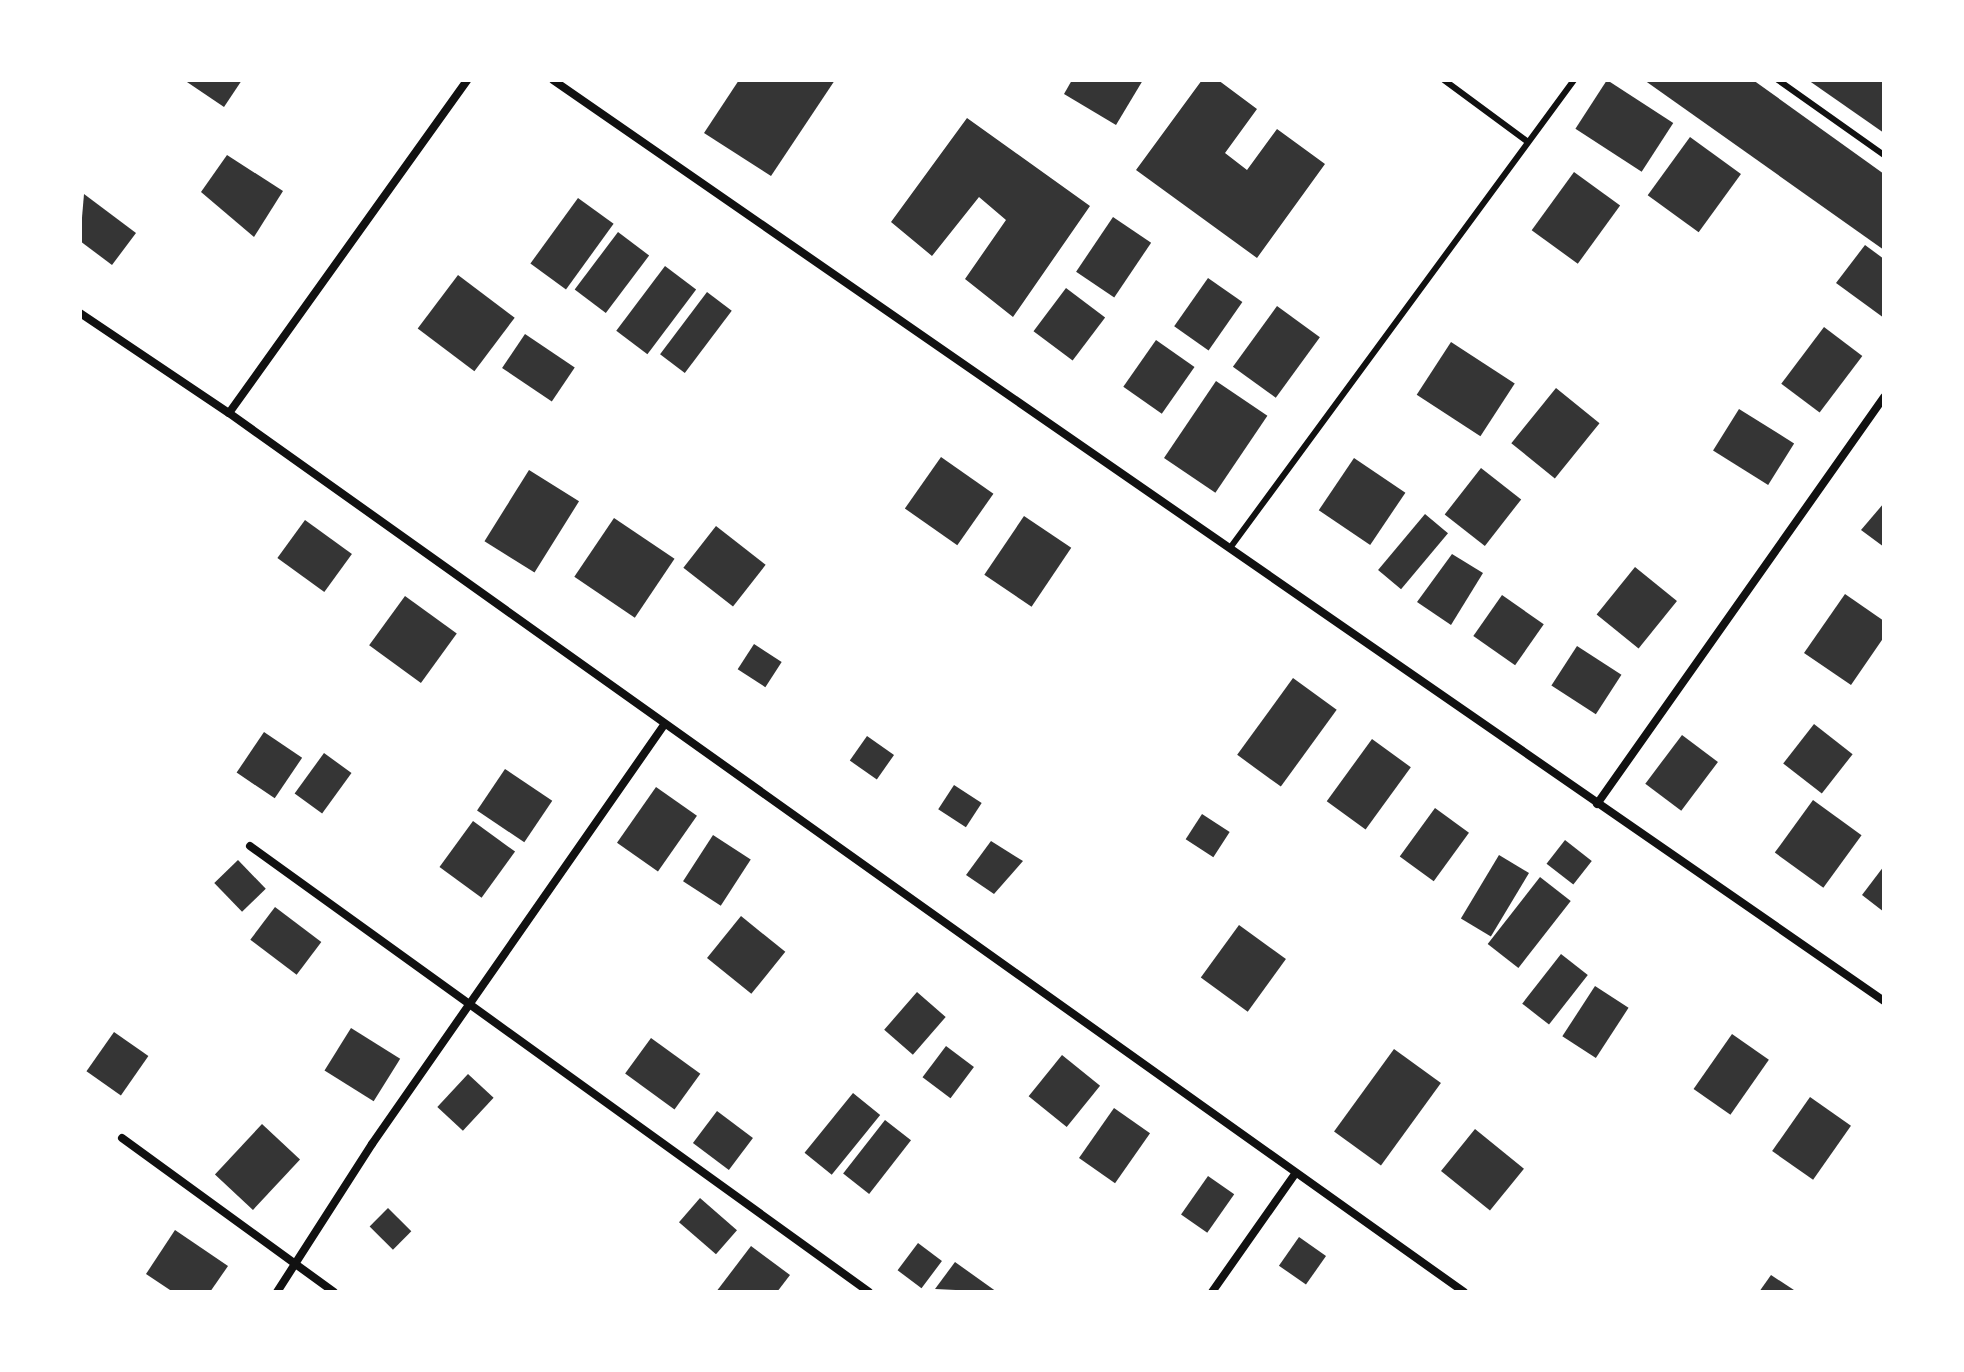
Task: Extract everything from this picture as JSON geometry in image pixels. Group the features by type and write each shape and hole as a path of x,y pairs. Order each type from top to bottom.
{"street":[{"path":"229,413 467,80"},
{"path":"553,80 1884,1001"},
{"path":"80,313 229,413 1464,1292"},
{"path":"1597,804 1884,397"},
{"path":"277,1292 372,1144 472,1007 664,725"},
{"path":"250,846 869,1292"},
{"path":"122,1138 334,1292"},
{"path":"1212,1292 1295,1174"}],"lane":[{"path":"1444,80 1528,142"},
{"path":"1230,548 1574,80"},
{"path":"1778,80 1884,155"}],"building":[{"path":"184,80 242,80 224,107"},
{"path":"739,80 835,80 771,176 704,133"},
{"path":"1072,80 1143,80 1116,125 1064,94"},
{"path":"1202,80 1218,80 1257,109 1225,153 1247,170 1277,129 1325,164 1257,258 1136,170"},
{"path":"1607,80 1673,123 1642,172 1575,129"},
{"path":"1644,80 1753,80 1884,174 1884,250"},
{"path":"1808,80 1884,80 1884,133"},
{"path":"967,118 1090,206 1013,317 965,279 1006,220 979,197 932,256 891,222"},
{"path":"1690,137 1741,174 1699,232 1648,195"},
{"path":"227,155 283,191 254,237 201,192"},
{"path":"1574,172 1620,206 1578,264 1532,230"},
{"path":"84,194 136,233 112,265 80,241"},
{"path":"578,198 614,224 566,289 530,264"},
{"path":"1113,217 1151,243 1114,297 1076,272"},
{"path":"618,232 649,255 606,313 575,290"},
{"path":"1865,245 1884,259 1884,318 1836,283"},
{"path":"665,266 696,289 647,354 616,331"},
{"path":"458,275 515,318 474,371 418,329"},
{"path":"1208,278 1242,302 1209,350 1174,326"},
{"path":"1066,288 1105,317 1073,361 1034,331"},
{"path":"707,292 732,311 685,373 660,354"},
{"path":"1277,306 1320,337 1276,398 1233,367"},
{"path":"1824,327 1862,356 1820,413 1781,384"},
{"path":"525,334 575,368 552,402 502,368"},
{"path":"1156,340 1195,367 1162,414 1123,387"},
{"path":"1451,342 1515,383 1480,436 1417,395"},
{"path":"1216,381 1267,416 1215,493 1164,458"},
{"path":"1556,388 1600,423 1555,478 1511,443"},
{"path":"1739,409 1794,443 1768,485 1713,451"},
{"path":"941,457 993,494 957,545 905,509"},
{"path":"1354,458 1405,493 1370,545 1319,510"},
{"path":"1481,468 1521,499 1485,546 1445,514"},
{"path":"529,470 579,501 535,573 484,541"},
{"path":"1884,503 1884,547 1861,530"},
{"path":"1425,514 1448,533 1401,589 1378,570"},
{"path":"1024,516 1071,548 1032,607 984,575"},
{"path":"614,518 675,559 635,618 574,577"},
{"path":"305,520 352,554 324,592 277,558"},
{"path":"716,526 766,565 733,607 683,568"},
{"path":"1452,554 1483,573 1451,625 1417,602"},
{"path":"1635,567 1677,601 1639,648 1597,614"},
{"path":"1845,594 1884,621 1884,637 1851,685 1804,653"},
{"path":"1502,595 1544,624 1515,665 1473,636"},
{"path":"405,596 457,634 421,683 369,645"},
{"path":"754,644 782,662 765,687 738,669"},
{"path":"1577,646 1621,675 1596,714 1551,685"},
{"path":"1293,678 1337,710 1281,787 1237,755"},
{"path":"1814,724 1853,754 1822,794 1783,763"},
{"path":"264,732 302,758 275,798 237,773"},
{"path":"1682,735 1718,762 1681,811 1645,784"},
{"path":"867,736 894,755 877,780 850,761"},
{"path":"1372,739 1411,767 1366,830 1327,801"},
{"path":"324,753 352,773 322,813 295,793"},
{"path":"505,769 552,801 524,842 477,810"},
{"path":"954,785 982,803 966,827 938,809"},
{"path":"656,787 697,816 658,871 617,843"},
{"path":"1813,800 1862,835 1823,888 1775,853"},
{"path":"1435,808 1469,833 1434,881 1400,857"},
{"path":"1202,814 1230,832 1213,857 1186,839"},
{"path":"473,821 515,852 482,898 439,867"},
{"path":"713,835 751,860 721,906 683,881"},
{"path":"1565,840 1592,861 1573,885 1547,864"},
{"path":"991,841 1023,861 994,894 966,875"},
{"path":"1499,855 1529,873 1491,936 1461,918"},
{"path":"238,860 266,889 242,912 214,883"},
{"path":"1884,866 1884,912 1862,895"},
{"path":"1540,877 1571,901 1518,968 1488,944"},
{"path":"275,907 321,942 297,975 250,940"},
{"path":"741,916 785,952 751,994 707,958"},
{"path":"1239,925 1286,959 1248,1012 1201,978"},
{"path":"1561,954 1588,975 1549,1025 1522,1004"},
{"path":"1595,986 1629,1008 1596,1058 1562,1036"},
{"path":"917,992 946,1017 913,1055 884,1030"},
{"path":"351,1028 400,1059 374,1101 325,1070"},
{"path":"114,1032 148,1056 121,1095 86,1071"},
{"path":"1732,1034 1769,1060 1730,1115 1694,1089"},
{"path":"651,1038 700,1074 674,1109 625,1074"},
{"path":"946,1046 974,1067 950,1098 923,1077"},
{"path":"1394,1049 1441,1083 1381,1166 1334,1132"},
{"path":"1062,1055 1100,1086 1067,1127 1029,1096"},
{"path":"468,1074 494,1098 463,1131 437,1107"},
{"path":"853,1093 880,1115 832,1175 805,1153"},
{"path":"1810,1097 1851,1126 1813,1180 1772,1151"},
{"path":"1114,1108 1150,1133 1115,1183 1079,1158"},
{"path":"717,1111 753,1138 729,1170 693,1143"},
{"path":"885,1120 911,1140 869,1194 843,1174"},
{"path":"262,1124 300,1159 253,1210 215,1174"},
{"path":"1475,1129 1524,1169 1490,1211 1441,1171"},
{"path":"1208,1176 1234,1194 1207,1233 1181,1215"},
{"path":"700,1198 737,1230 716,1254 679,1222"},
{"path":"388,1208 411,1231 393,1250 370,1226"},
{"path":"175,1230 228,1266 210,1292 173,1292 146,1274"},
{"path":"1299,1237 1326,1256 1306,1285 1279,1266"},
{"path":"918,1243 942,1261 921,1288 898,1270"},
{"path":"751,1246 790,1275 777,1292 716,1292"},
{"path":"955,1262 997,1292 935,1289"},
{"path":"1771,1275 1797,1292 1759,1292"}]}
